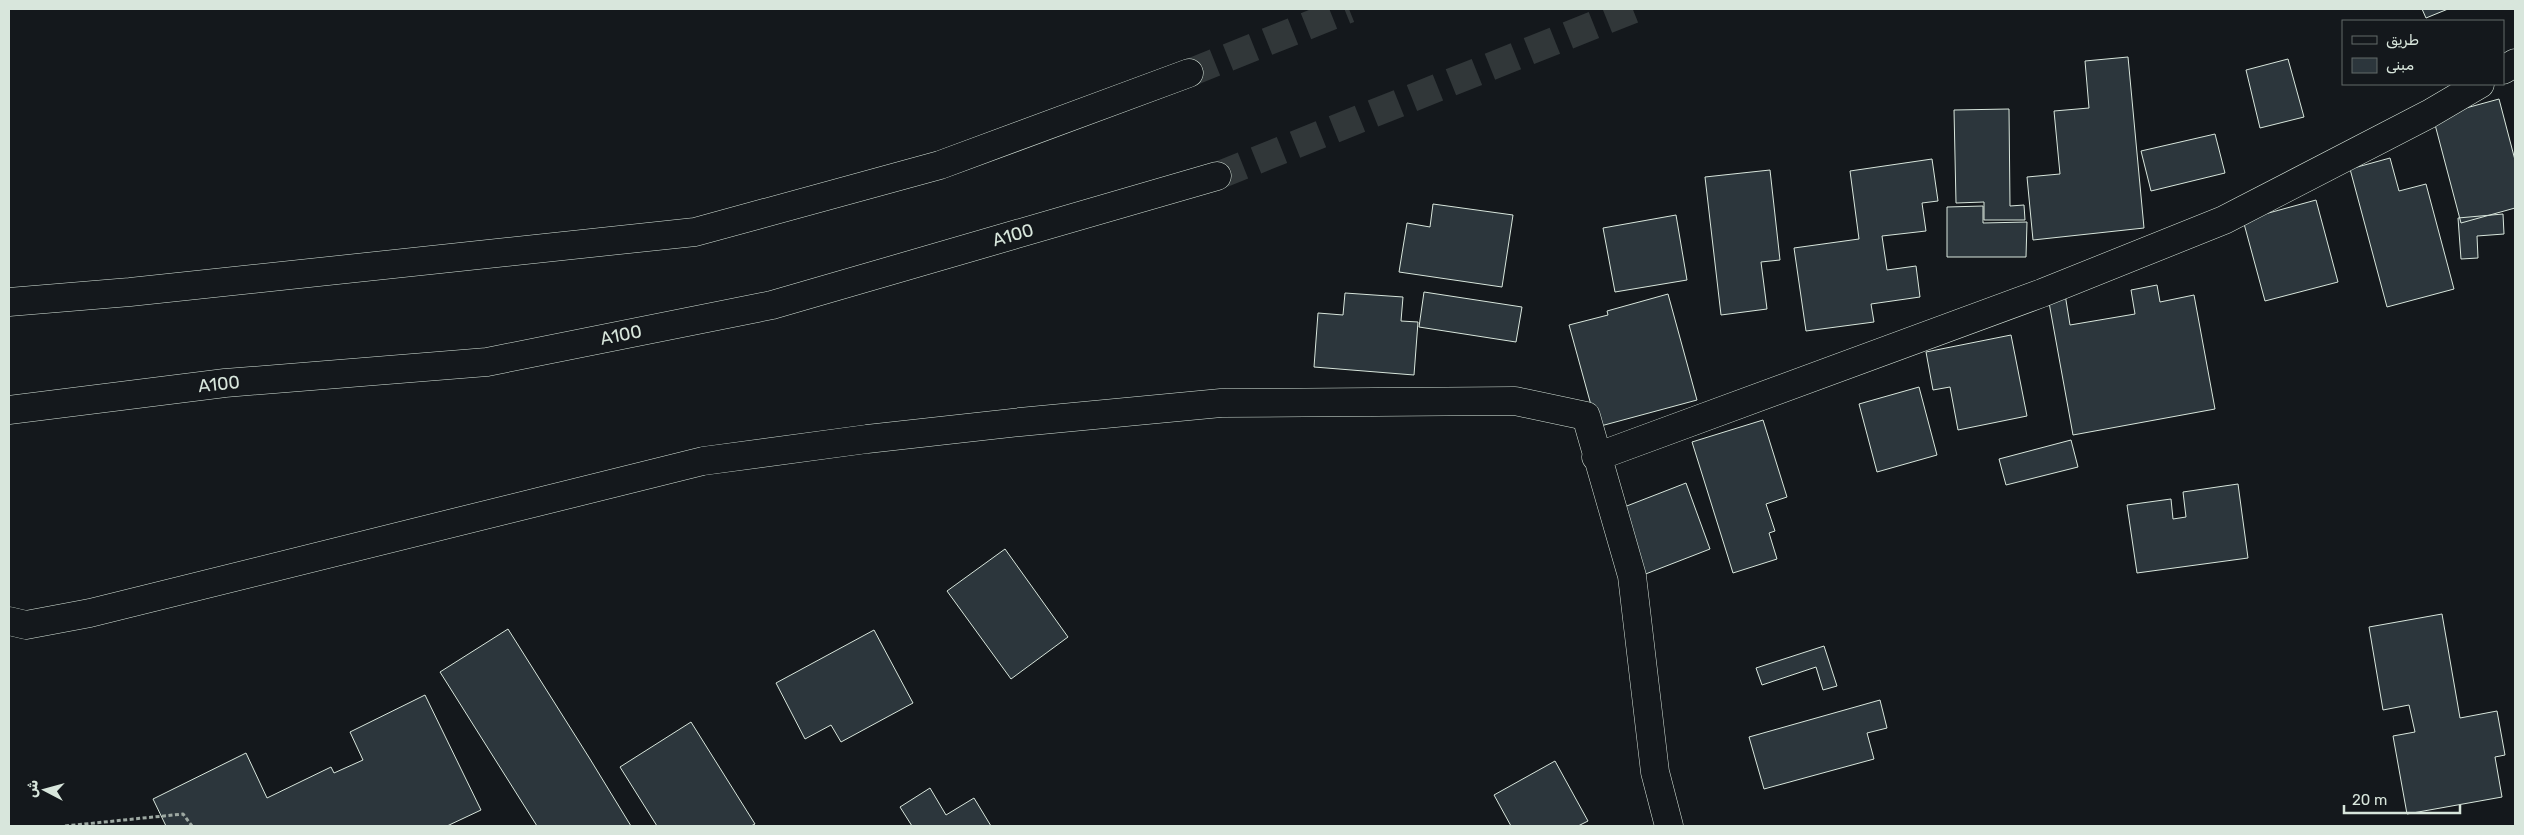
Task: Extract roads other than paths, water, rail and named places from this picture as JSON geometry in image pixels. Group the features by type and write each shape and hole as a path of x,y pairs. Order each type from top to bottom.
{"main road":[{"path":"2504,69 2515,63"},
{"path":"9,302 130,292 694,232 940,165 1188,73"},
{"path":"1596,457 2042,293 2224,220 2428,114 2478,85"},
{"name":"A100","path":"9,410 225,383 487,362 772,305 1217,176"},
{"path":"9,621 26,625 90,613 703,462 867,439 1221,403 1515,401 1586,416 1596,457 1632,576 1655,772 1668,826"}],"tunnel":[{"path":"1189,73 1349,9"},
{"path":"1217,176 1634,9"}]}
